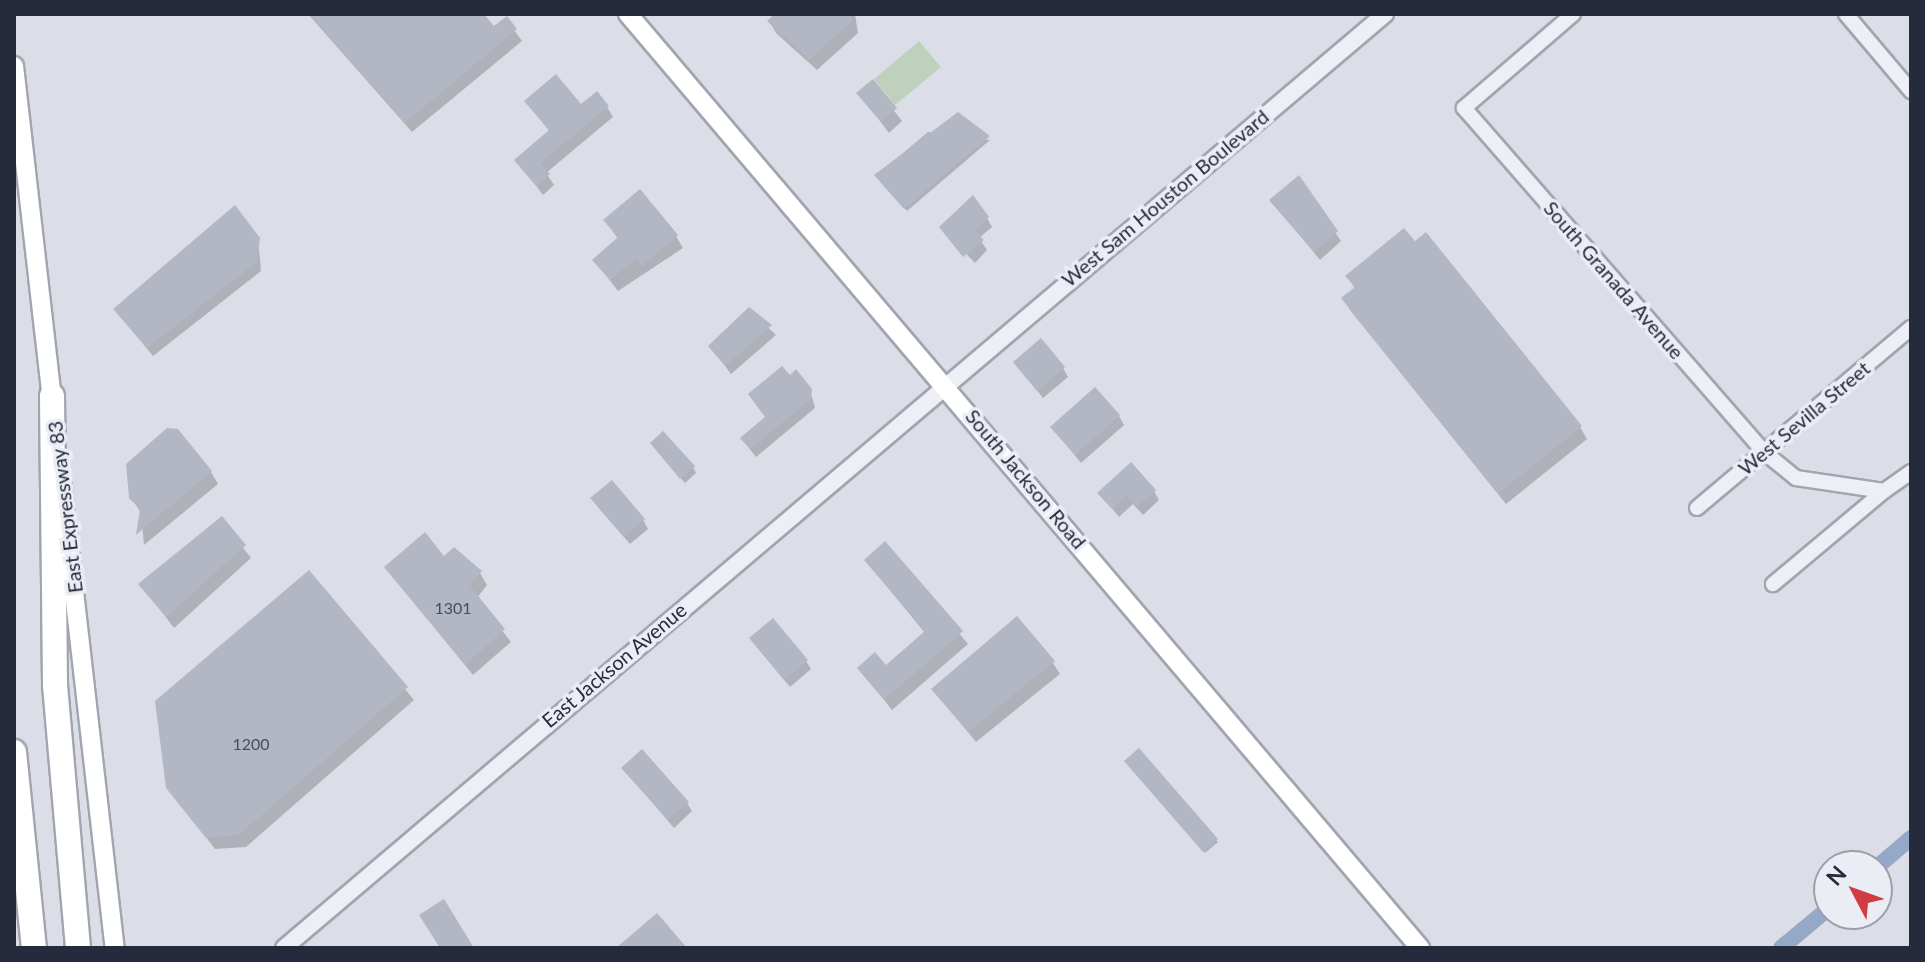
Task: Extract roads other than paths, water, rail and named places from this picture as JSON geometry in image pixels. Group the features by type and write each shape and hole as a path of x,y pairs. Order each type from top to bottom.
{"highway":[{"path":"52,396 55,685 78,948"},
{"path":"14,752 34,948"}],"main road":[{"name":"South Jackson Road","path":"628,14 945,382 1420,948"},
{"name":"East Expressway 83","path":"14,66 115,948"},
{"path":"113,923 126,948"}],"street":[{"name":"West Sam Houston Boulevard","path":"945,382 1385,14"},
{"name":"South Granada Avenue","path":"1573,14 1464,108 1764,452 1796,478 1884,491"},
{"path":"1846,14 1911,91"},
{"name":"West Sevilla Street","path":"1697,508 1911,328"},
{"name":"East Jackson Avenue","path":"284,948 945,382"},
{"path":"1773,584 1911,472"}],"waterway":[{"path":"1893,853 1911,838"},
{"path":"1781,948 1813,921"}]}
